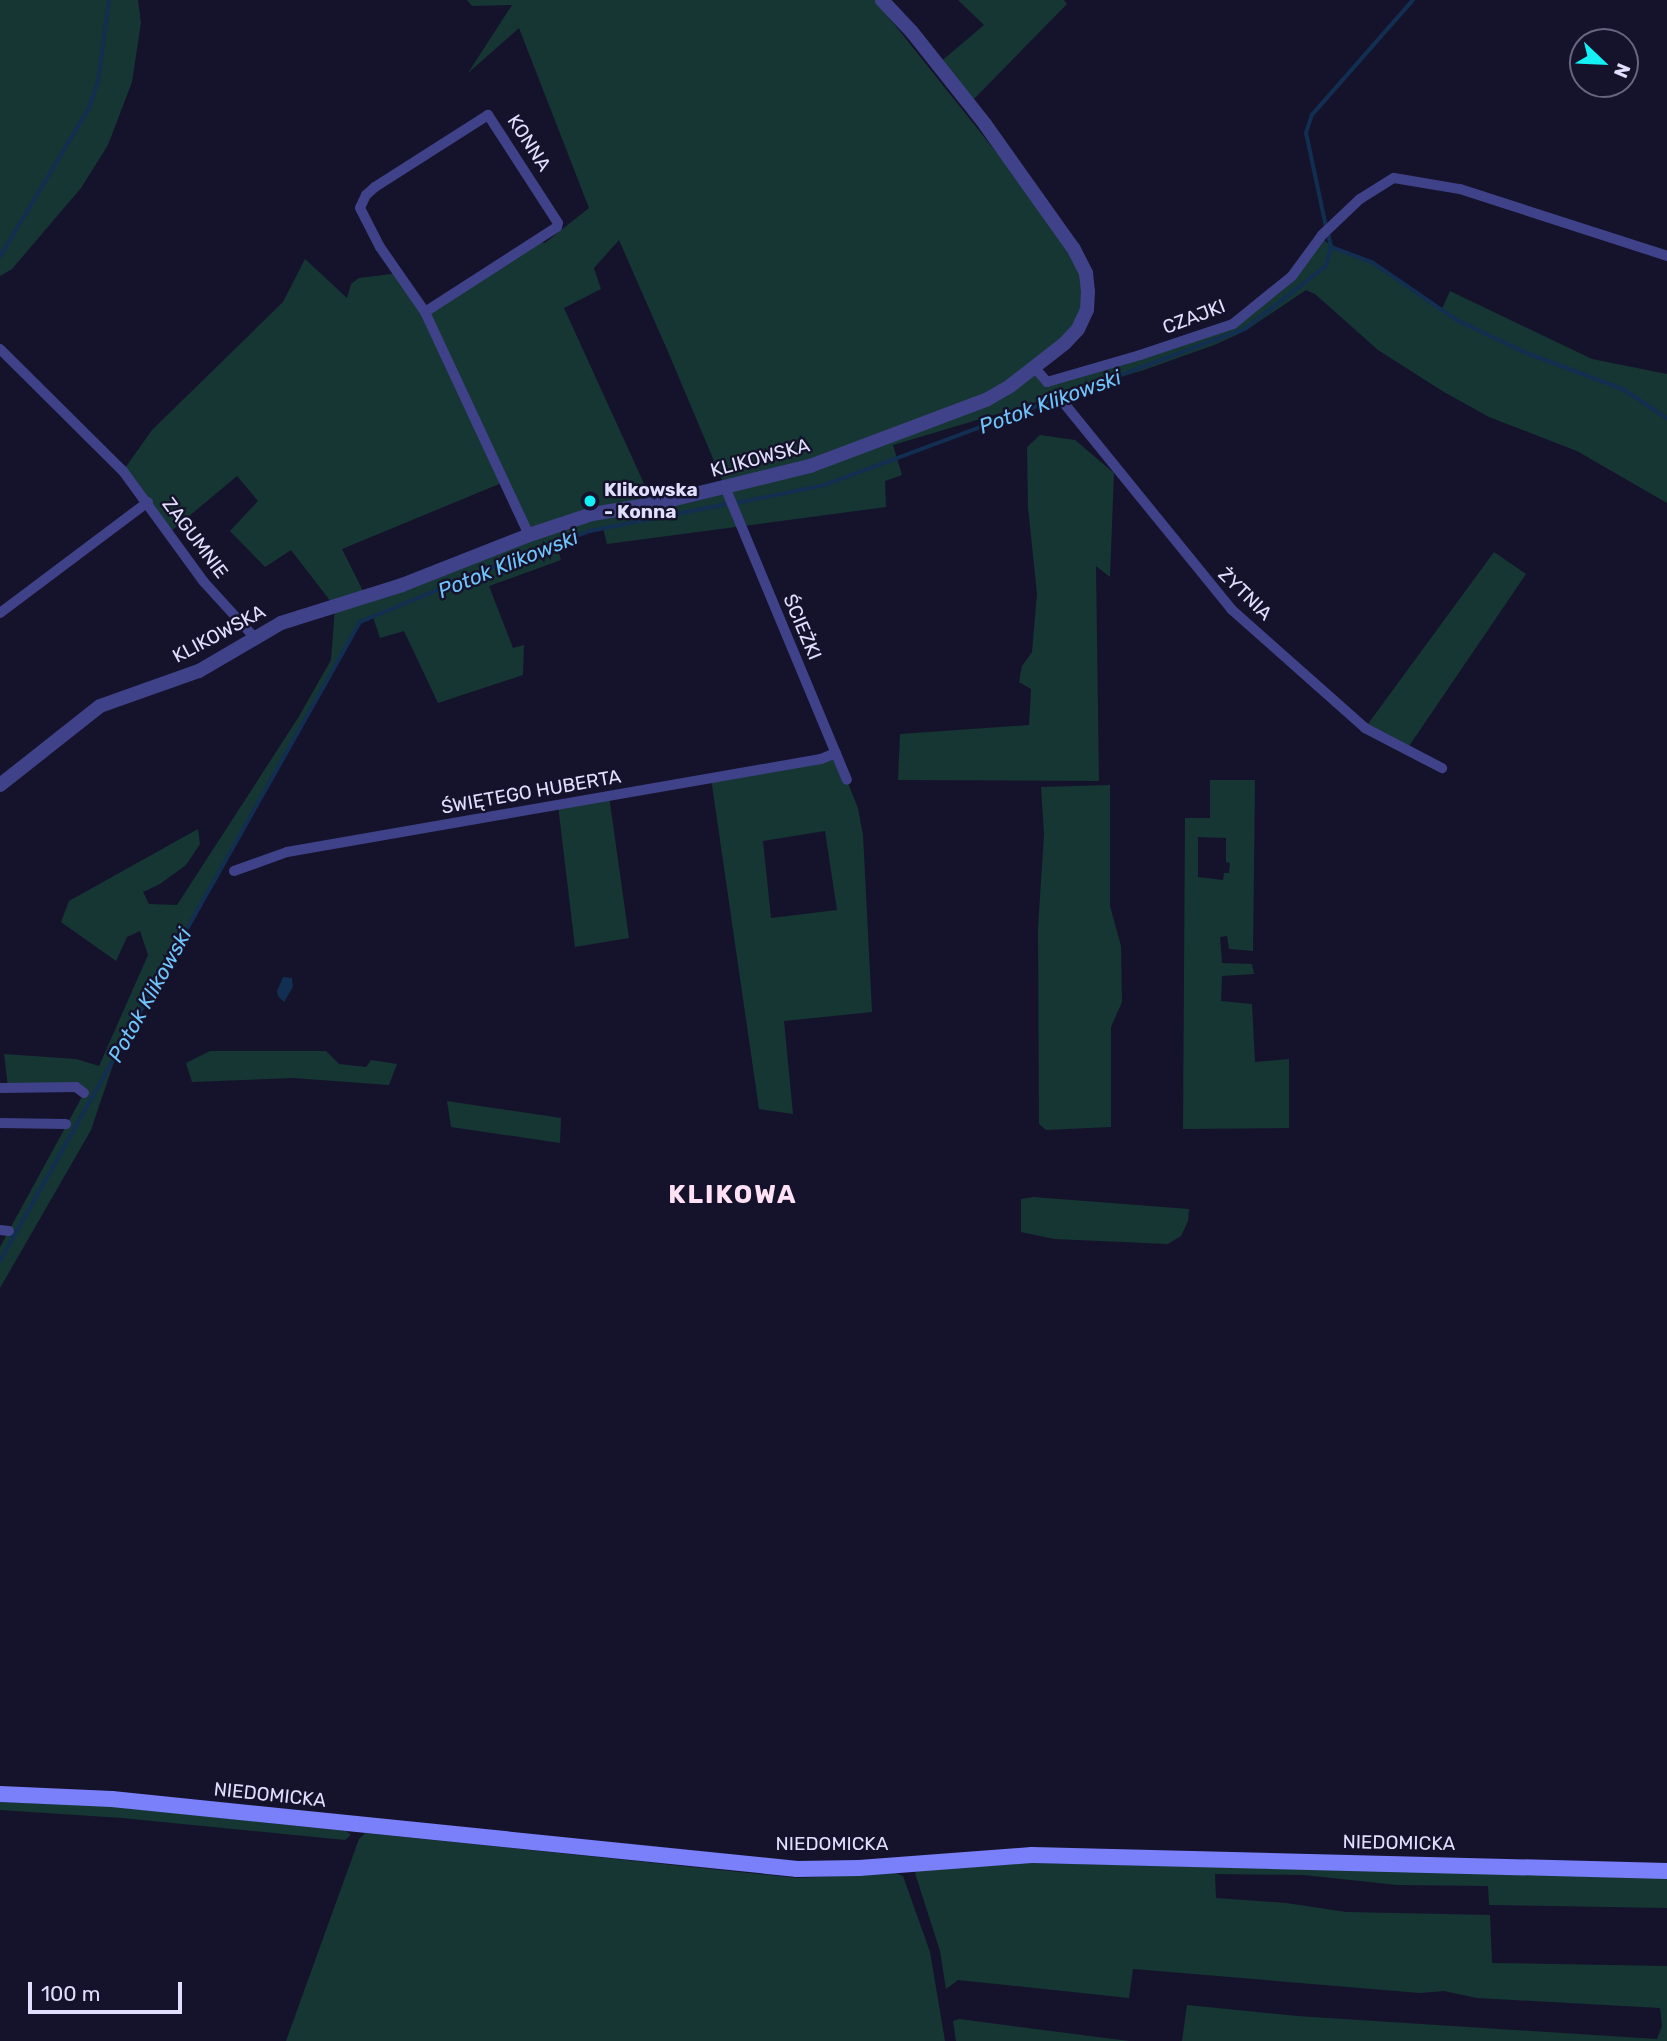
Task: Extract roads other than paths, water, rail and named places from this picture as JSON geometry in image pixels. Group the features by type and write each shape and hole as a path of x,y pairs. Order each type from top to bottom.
{"main road":[{"name":"NIEDOMICKA","path":"0,1794 112,1799 797,1869 859,1868 1032,1855 1667,1871"}],"street":[{"name":"KLIKOWSKA","path":"0,785 100,706 199,671 254,637 281,624 453,566 529,535 592,514 728,493 810,466 958,413 1010,386 1066,344 1078,329 1087,310 1086,273 1073,248 985,124 912,32 882,0"},
{"name":"KONNA","path":"425,312 556,227 558,223 488,116 375,187 366,195 360,208 380,247 425,312 529,535"},
{"name":"CZAJKI","path":"1034,367 1047,382 1233,324 1292,276 1322,235 1336,226 1360,199 1394,178 1460,189 1667,256"},
{"path":"0,349 123,471 148,502"},
{"name":"ŻYTNIA","path":"1063,402 1231,609 1365,729 1442,768"},
{"name":"ŚCIEŻKI","path":"728,493 847,780"},
{"name":"ZAGUMNIE","path":"0,613 148,502 204,582 254,637"},
{"name":"ŚWIĘTEGO HUBERTA","path":"234,871 287,852 821,759 836,753"},
{"path":"0,1087 76,1087 84,1093"},
{"path":"0,1123 66,1124"}],"water":[{"path":"283,977 292,978 293,987 284,1002 277,991"}],"waterway":[{"path":"0,257 89,108 98,82 109,0"},
{"name":"Potok Klikowski","path":"1326,227 1306,133 1312,115 1413,0"},
{"name":"Potok Klikowski","path":"736,503 825,485 1245,329 1326,266 1331,247 1328,234"},
{"path":"1331,247 1372,262 1457,320 1524,352 1623,389 1667,418"},
{"name":"Potok Klikowski","path":"0,1261 360,622 515,558 590,531 728,504"}],"place":[{"name":"Klikowska - Konna","path":"590,501"}],"district":[{"name":"KLIKOWA","path":"733,1195"}]}
